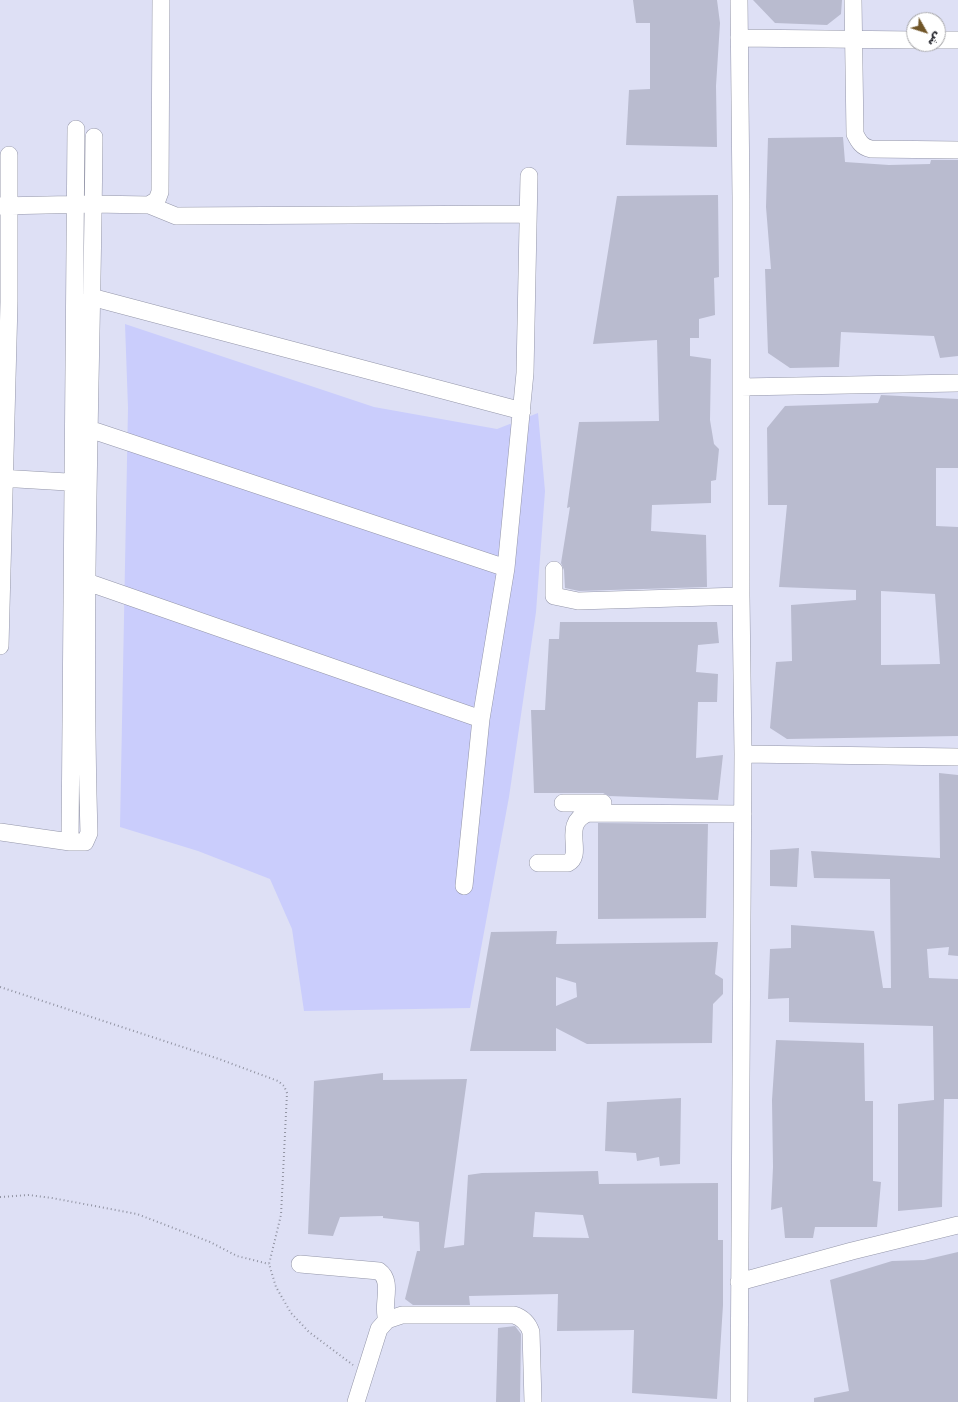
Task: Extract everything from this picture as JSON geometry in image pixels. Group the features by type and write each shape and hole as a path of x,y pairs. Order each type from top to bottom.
{"street":[{"path":"149,205 157,200 160,192 161,0"},
{"path":"739,0 743,754 739,1402"},
{"path":"853,0 855,134 859,142 865,147 871,149 958,150"},
{"path":"739,38 906,40"},
{"path":"946,40 958,40"},
{"path":"70,842 80,483 75,204 76,129"},
{"path":"0,832 70,842 85,842 89,833 87,749 87,582 80,483 88,429 94,137"},
{"path":"0,646 5,206 9,155"},
{"path":"464,886 481,719 506,568 522,411 525,374 529,176"},
{"path":"5,206 75,204 149,205 176,216 528,214"},
{"path":"91,297 522,411"},
{"path":"741,386 958,383"},
{"path":"88,429 506,568"},
{"path":"2,478 80,483"},
{"path":"554,570 554,596 563,599 578,600 741,596"},
{"path":"87,582 481,719"},
{"path":"743,754 958,757"},
{"path":"563,803 743,809"},
{"path":"538,863 571,862 574,856 574,827 579,818 588,813 743,809"},
{"path":"739,1282 852,1251 958,1225"},
{"path":"300,1264 379,1271 384,1275 386,1282 384,1309 387,1320"},
{"path":"356,1402 377,1334 387,1320 402,1315 514,1315 522,1318 528,1324 531,1332 533,1402"}],"path":[{"path":"0,987 219,1059 278,1081 284,1086 287,1093 281,1215 269,1264 276,1287 291,1313 309,1332 364,1374"},
{"path":"0,1197 30,1195 137,1214 203,1239 236,1256 269,1264"}],"shaded area":[{"path":"125,324 374,407 497,429 538,413 545,491 536,612 509,797 470,1008 304,1011 292,929 270,879 198,851 120,827 128,408"}],"building":[{"path":"633,0 717,0 720,23 716,86 717,147 626,145 629,90 650,89 650,23 636,23"},
{"path":"753,0 842,0 841,14 827,25 775,23"},
{"path":"843,137 845,162 889,165 930,164 931,160 958,160 958,356 940,358 934,336 841,332 839,367 790,368 768,353 765,269 771,269 766,207 768,138"},
{"path":"718,195 719,277 714,278 715,315 699,319 699,338 690,338 690,356 711,359 710,420 714,444 719,449 716,480 711,481 711,503 652,505 651,531 706,535 707,587 579,591 565,588 564,570 561,563 570,507 567,508 579,422 659,421 657,340 593,344 617,196"},
{"path":"881,395 958,399 958,468 936,468 936,526 958,527 958,736 787,739 770,728 776,662 792,661 791,605 856,600 856,590 779,587 787,505 768,505 767,428 785,406 878,403","holes":["881,591 935,594 940,664 881,665"]},
{"path":"560,622 717,622 719,643 698,645 696,672 718,674 717,702 698,702 696,758 723,755 718,800 609,796 603,793 534,793 531,710 545,710 549,639 559,639"},
{"path":"939,773 958,775 958,956 948,955 949,947 927,949 929,978 958,979 958,1099 944,1099 942,1207 898,1211 898,1104 934,1100 933,1026 789,1022 789,998 768,999 770,949 791,948 791,925 874,931 883,988 891,988 890,879 814,878 811,851 940,858"},
{"path":"598,823 708,824 706,918 598,919"},
{"path":"799,848 797,887 770,886 770,850"},
{"path":"557,931 556,944 718,942 715,974 723,979 723,994 713,1004 712,1043 587,1044 556,1028 556,1051 470,1051 491,932","holes":["556,977 576,983 577,997 556,1006"]},
{"path":"776,1040 864,1043 865,1101 873,1101 873,1181 881,1182 877,1227 815,1227 813,1238 785,1238 782,1207 771,1210 773,1167 772,1100"},
{"path":"383,1073 383,1080 467,1079 444,1248 464,1245 468,1175 482,1173 598,1171 599,1184 718,1183 718,1240 723,1240 723,1305 717,1399 632,1393 634,1330 557,1331 558,1294 469,1296 470,1305 413,1305 405,1299 417,1251 420,1251 419,1222 383,1218 383,1216 340,1217 333,1236 308,1234 314,1081","holes":["535,1212 583,1215 589,1238 533,1237"]},
{"path":"681,1098 680,1164 660,1166 659,1157 637,1161 636,1153 605,1151 607,1102"},
{"path":"958,1252 958,1402 814,1402 814,1398 849,1391 830,1280 892,1261 924,1260"},
{"path":"515,1326 521,1334 520,1402 496,1402 498,1328"}]}
